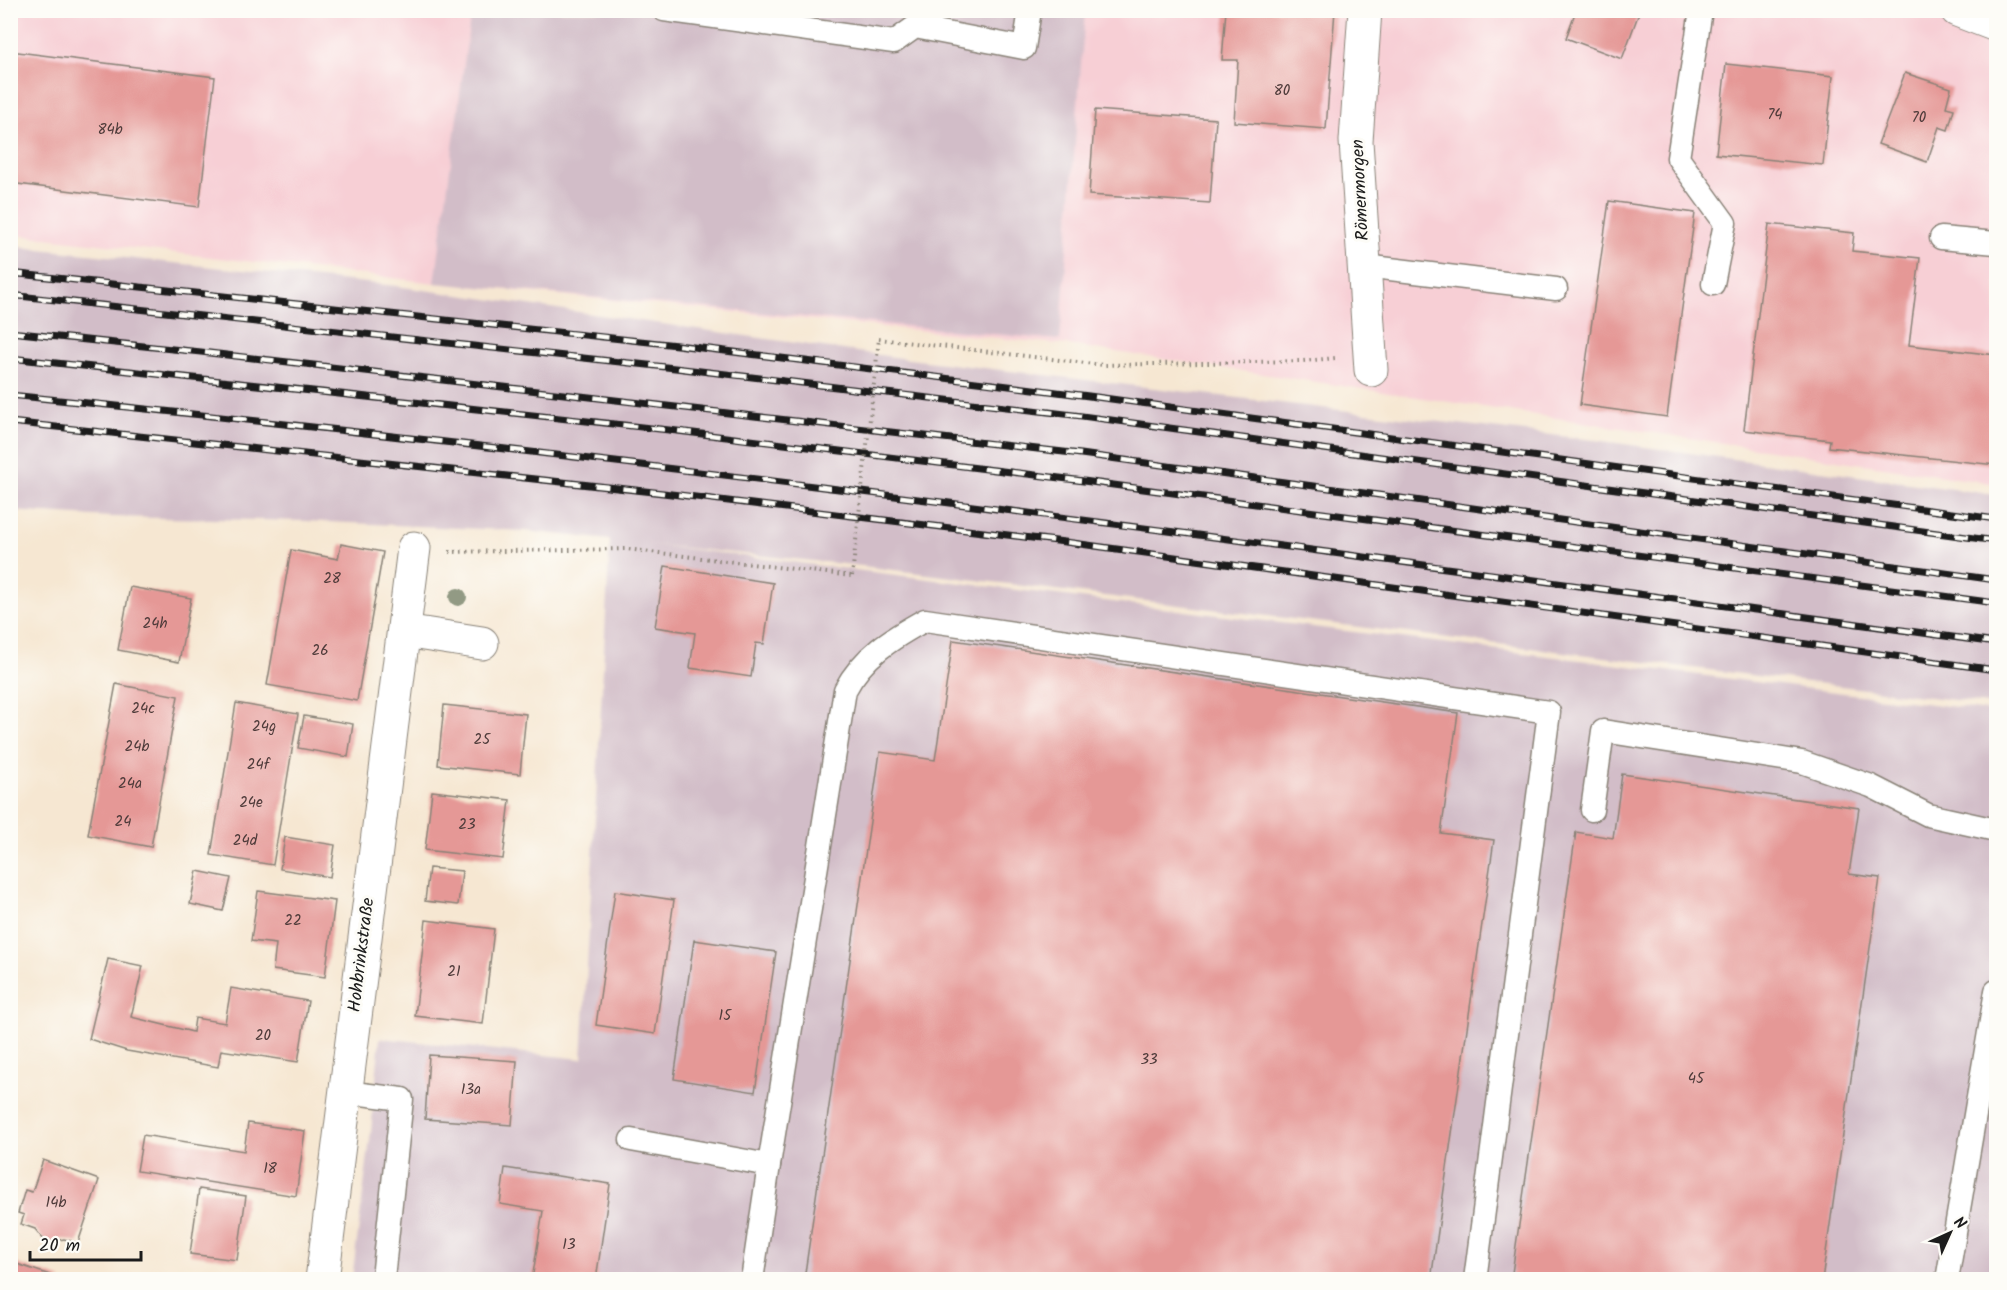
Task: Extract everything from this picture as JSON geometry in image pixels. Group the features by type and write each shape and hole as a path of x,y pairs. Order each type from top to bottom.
{"street":[{"name":"Römermorgen","path":"1365,10 1356,141 1371,370"},
{"path":"1957,10 1996,25"},
{"name":"Hohbrinkstraße","path":"322,1280 414,548"},
{"path":"404,631 482,643"}],"lane":[{"path":"664,10 894,42 915,27 1024,48 1030,10"},
{"path":"1701,10 1678,158 1725,223 1713,284"},
{"path":"1941,238 1996,243"},
{"path":"1365,266 1556,289"},
{"path":"752,1280 768,1165 845,690 855,671 876,650 925,620 1549,712 1475,1280"},
{"path":"1592,810 1603,731 1802,762 1870,786 1928,814 1996,830"},
{"path":"1947,1280 1995,1004"},
{"path":"345,1092 402,1099 383,1278"},
{"path":"631,1140 768,1165"}],"path":[{"path":"414,548 435,552 626,549 852,576 879,339 1103,365 1303,361"}],"shaded area":[{"path":"11,11 1957,11 1996,25 1996,484 1069,345 435,283 11,234"},
{"path":"471,11 1085,11 1060,340 435,283"},
{"path":"10,246 396,286 900,358 1594,440 1996,495 1996,705 853,565 647,544 1996,712 1996,1279 352,1279 371,1132 380,1038 582,1059 610,540 526,531 306,521 110,517 11,511"}],"building":[{"path":"1226,10 1335,10 1326,129 1234,122 1238,60 1222,60"},
{"path":"1576,10 1640,10 1622,59 1566,38"},
{"path":"10,51 215,77 199,207 10,183"},
{"path":"1726,64 1833,76 1823,165 1716,154"},
{"path":"1905,73 1951,88 1946,107 1954,109 1948,130 1939,127 1927,162 1878,144"},
{"path":"1095,110 1216,119 1210,203 1089,195"},
{"path":"1609,201 1695,213 1667,417 1580,405"},
{"path":"1769,224 1854,233 1852,251 1920,258 1909,345 1996,355 1996,465 1829,447 1830,440 1744,430"},
{"path":"341,544 383,552 357,701 267,685 291,550 338,559"},
{"path":"665,566 773,583 764,644 756,643 751,677 690,668 695,633 655,627"},
{"path":"130,587 191,598 179,662 118,650"},
{"path":"953,640 1458,713 1441,833 1494,840 1431,1280 804,1280 880,752 935,760"},
{"path":"116,684 178,696 151,847 88,835"},
{"path":"236,703 298,714 273,865 211,855"},
{"path":"444,705 526,714 520,774 438,765"},
{"path":"304,716 353,724 348,757 298,748"},
{"path":"1622,774 1859,808 1849,874 1880,878 1822,1280 1511,1280 1576,832 1613,838"},
{"path":"432,791 510,800 503,859 425,850"},
{"path":"285,837 335,845 330,877 280,869"},
{"path":"429,868 462,871 458,905 425,901"},
{"path":"197,871 231,878 223,911 190,904"},
{"path":"258,891 335,901 325,977 273,970 276,944 251,941"},
{"path":"615,891 674,900 655,1034 596,1025"},
{"path":"426,920 494,929 483,1024 415,1016"},
{"path":"694,940 776,952 755,1092 674,1079"},
{"path":"108,959 143,966 131,1017 193,1032 195,1018 225,1023 231,988 308,1001 298,1062 221,1050 218,1067 127,1051 89,1039"},
{"path":"429,1055 517,1061 512,1125 425,1119"},
{"path":"248,1123 305,1131 296,1196 137,1171 143,1135 244,1151"},
{"path":"43,1160 99,1180 78,1243 64,1239 50,1242 44,1240 35,1229 21,1224 24,1215 18,1213 25,1190 32,1192"},
{"path":"505,1168 610,1184 596,1280 532,1280 543,1211 500,1204"},
{"path":"199,1189 246,1196 237,1260 190,1254"},
{"path":"14,1263 62,1279 62,1280 10,1280"}],"railway":[{"path":"10,273 677,345 1089,396 1996,519"},
{"path":"10,295 675,368 1082,416 1996,541"},
{"path":"10,332 1081,454 1996,580"},
{"path":"10,358 669,430 1076,480 1996,603"},
{"path":"10,395 508,449 1005,510 1996,643"},
{"path":"10,422 663,493 1073,543 1996,670"}]}
